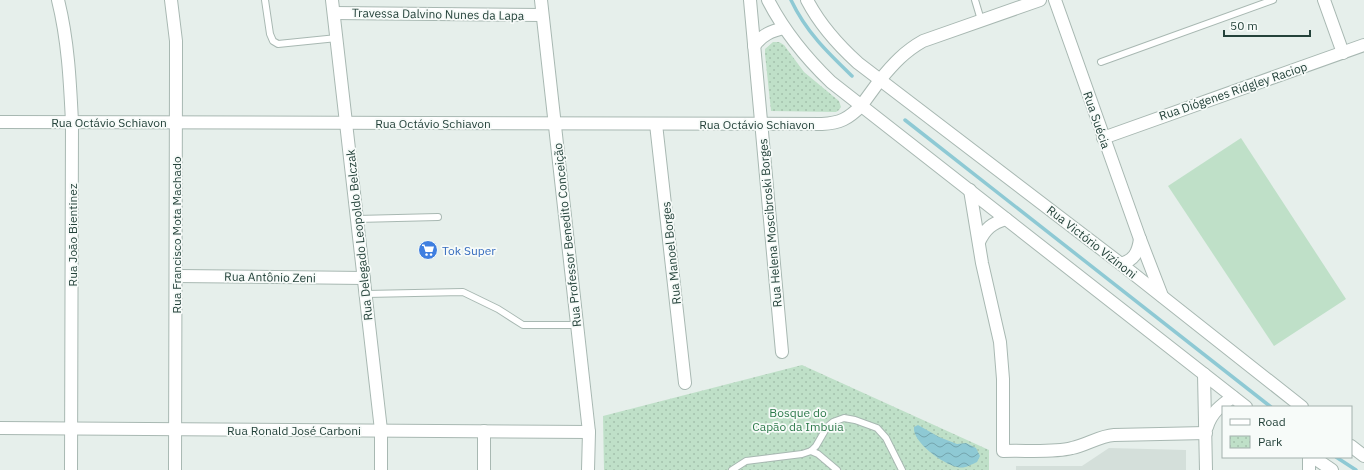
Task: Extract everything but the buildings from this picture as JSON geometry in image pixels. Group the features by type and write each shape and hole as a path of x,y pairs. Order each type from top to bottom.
{"street":[{"name":"Rua João Bientinez","path":"58,0 66,40 70,78 72,122 71,470"},
{"name":"Rua Francisco Mota Machado","path":"172,0 176,41 175,470"},
{"name":"Rua Delegado Leopoldo Belczak","path":"332,0 381,430 381,470"},
{"name":"Rua Professor Benedito Conceição","path":"541,0 589,432 588,470"},
{"name":"Rua Helena Moscibroski Borges","path":"750,0 782,352"},
{"path":"768,0 784,28 817,69 861,106 1245,406"},
{"name":"Rua Victório Vizinoni","path":"807,0 831,37 858,63 1121,264 1301,406"},
{"name":"Rua Octávio Schiavon","path":"0,122 831,124 848,118 861,106 880,80 900,57 915,45 933,37 1040,0"},
{"name":"Rua Suécia","path":"1055,0 1103,138 1162,297"},
{"path":"1324,0 1342,53"},
{"name":"Travessa Dalvino Nunes da Lapa","path":"334,13 542,15"},
{"path":"754,46 759,38 767,33 784,28"},
{"name":"Rua Diógenes Ridgley Raciop","path":"1103,138 1364,45"},
{"name":"Rua Manoel Borges","path":"656,124 685,383"},
{"path":"970,190 979,242 1000,342 1003,379 1003,451 1068,449 1079,447 1100,438 1114,435 1206,433"},
{"path":"979,242 983,233 989,226 1006,219"},
{"path":"1121,264 1131,260 1136,254 1140,239"},
{"name":"Rua Antônio Zeni","path":"176,276 364,278"},
{"path":"1204,374 1206,470"},
{"path":"1206,433 1212,415 1233,397"},
{"name":"Rua Ronald José Carboni","path":"0,428 589,432"},
{"path":"484,431 484,470"},
{"path":"1352,447 1364,456"},
{"path":"1309,458 1309,470"},
{"path":"1314,458 1332,470"}],"lane":[{"path":"265,0 270,34 273,41 278,44 337,38"},
{"path":"975,0 981,20"},
{"path":"1101,62 1274,0"},
{"path":"357,219 438,217"},
{"path":"366,294 463,292 498,309 523,325 577,325"},
{"path":"732,470 746,461 802,454 811,451 816,446 827,427 833,422 844,418 856,420 876,428 886,438 902,470"},
{"path":"811,451 818,454 837,470"}],"shaded area":[{"path":"1109,448 1186,450 1186,470 1016,470 1016,466 1082,466"}],"green space":[{"path":"773,42 779,42 784,45 804,72 839,101 841,107 839,110 836,112 771,111 765,49"},
{"path":"1241,138 1346,299 1274,346 1168,186"},
{"name":"Bosque do Capão da Imbuia","path":"802,365 989,450 989,470 604,470 603,416"}],"water":[{"path":"918,425 939,437 957,444 966,443 976,448 980,456 977,462 963,467 957,467 944,462 930,452 918,439 914,427"}],"waterway":[{"path":"791,0 803,22 811,32 826,50 852,76"},
{"path":"905,120 1270,406"},
{"path":"1338,458 1356,470"}],"place":[{"name":"Tok Super","path":"428,250"}]}
